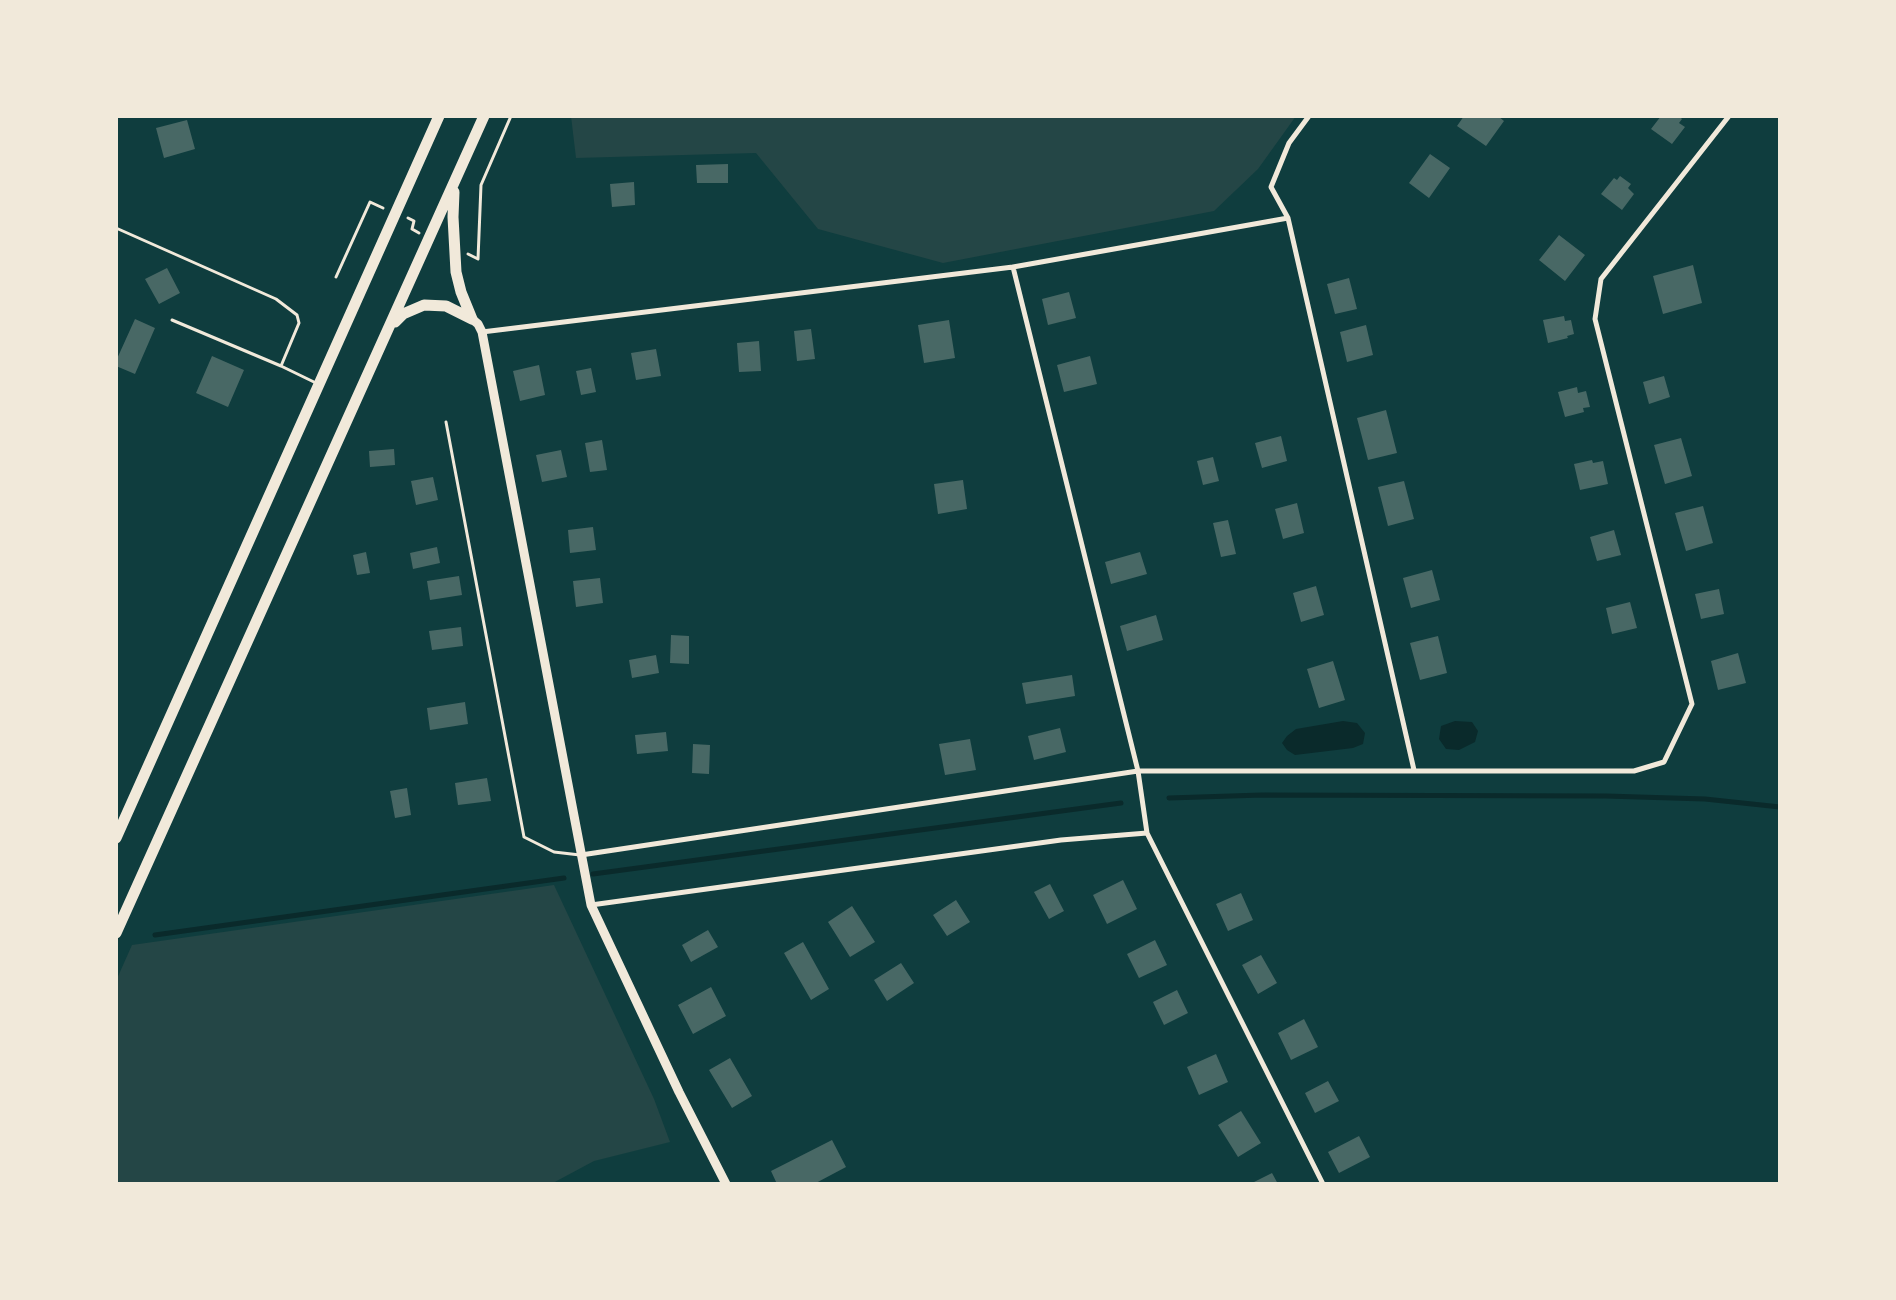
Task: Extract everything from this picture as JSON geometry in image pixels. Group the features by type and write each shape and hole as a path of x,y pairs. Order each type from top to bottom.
{"highway":[{"path":"116,838 439,116"},
{"path":"116,933 484,116"},
{"path":"454,186 453,217 456,272 461,292 472,319"},
{"path":"391,326 403,314 424,305 446,306 472,319"}],"street":[{"path":"1309,116 1289,144 1271,187 1288,218 1414,770"},
{"path":"581,855 1138,771 1634,771 1664,762 1692,704 1595,318 1602,279 1729,116"},
{"path":"482,332 1013,267 1288,218"},
{"path":"1013,267 1138,771 1148,833 1323,1184"},
{"path":"472,319 478,324 482,332 591,905 679,1092 726,1184"},
{"path":"591,905 1052,841 1148,833"}],"lane":[{"path":"116,228 276,299 297,315 299,323 281,366"},
{"path":"172,320 281,366 320,385"},
{"path":"446,422 524,836 554,852 581,855"}],"shaded area":[{"path":"571,116 1296,116 1258,169 1214,211 943,263 818,229 756,153 576,158"},
{"path":"1343,721 1357,723 1365,733 1363,744 1353,748 1295,755 1287,750 1282,743 1296,729"},
{"path":"1455,721 1472,722 1478,731 1475,742 1459,750 1446,749 1439,739 1441,726"},
{"path":"554,885 654,1099 670,1142 594,1161 551,1184 116,1184 116,981 132,945"}],"building":[{"path":"1464,116 1498,116 1504,121 1486,146 1457,126"},
{"path":"1661,116 1679,116 1682,119 1679,123 1685,127 1672,144 1651,129"},
{"path":"187,120 195,149 164,158 156,128"},
{"path":"1430,154 1450,168 1429,198 1409,183"},
{"path":"728,164 728,183 697,183 696,165"},
{"path":"1620,176 1631,184 1628,188 1634,194 1622,210 1601,194 1614,178 1617,180"},
{"path":"634,182 635,205 612,207 610,184"},
{"path":"1559,235 1585,255 1565,281 1539,260"},
{"path":"1693,265 1702,303 1663,314 1653,276"},
{"path":"167,268 180,293 159,304 145,279"},
{"path":"1349,278 1357,309 1335,314 1327,284"},
{"path":"1069,292 1076,318 1048,325 1042,299"},
{"path":"1564,316 1565,321 1571,320 1574,334 1567,336 1568,338 1548,343 1543,320"},
{"path":"135,319 155,328 135,374 116,366 116,361"},
{"path":"949,320 955,358 924,363 918,325"},
{"path":"1366,325 1373,355 1347,362 1340,332"},
{"path":"811,329 815,359 797,361 794,331"},
{"path":"759,341 761,371 739,372 737,343"},
{"path":"656,349 661,376 636,380 631,353"},
{"path":"212,356 244,370 228,407 196,393"},
{"path":"1090,356 1097,384 1064,392 1057,365"},
{"path":"539,365 545,395 520,401 513,371"},
{"path":"591,368 596,392 581,395 576,371"},
{"path":"1664,376 1670,397 1649,404 1643,382"},
{"path":"1577,387 1578,393 1586,391 1590,407 1583,408 1584,412 1565,417 1558,392"},
{"path":"1386,410 1397,453 1368,460 1357,418"},
{"path":"1281,436 1287,461 1262,468 1255,443"},
{"path":"1681,438 1692,476 1665,484 1654,445"},
{"path":"602,440 607,470 590,472 585,443"},
{"path":"394,449 395,465 370,467 369,451"},
{"path":"561,450 567,477 542,482 536,455"},
{"path":"1213,457 1219,481 1203,485 1197,461"},
{"path":"1592,460 1593,463 1603,461 1608,484 1580,490 1574,464"},
{"path":"433,477 438,500 416,505 411,481"},
{"path":"963,480 967,509 938,514 934,484"},
{"path":"1404,481 1414,519 1388,526 1378,487"},
{"path":"1297,503 1304,533 1283,539 1275,509"},
{"path":"1703,506 1713,543 1686,551 1675,513"},
{"path":"1228,520 1236,554 1221,557 1213,523"},
{"path":"593,527 596,550 570,553 568,530"},
{"path":"1614,530 1621,555 1597,561 1590,537"},
{"path":"437,547 440,563 413,569 410,553"},
{"path":"366,552 370,573 357,575 353,555"},
{"path":"1140,552 1147,574 1111,584 1105,562"},
{"path":"1432,570 1440,600 1411,608 1403,578"},
{"path":"459,576 462,595 430,600 427,581"},
{"path":"600,578 603,603 576,607 573,581"},
{"path":"1316,586 1324,615 1301,622 1293,593"},
{"path":"1719,589 1724,614 1701,619 1695,594"},
{"path":"1630,602 1637,628 1612,634 1606,608"},
{"path":"1156,615 1163,640 1127,651 1120,626"},
{"path":"461,627 463,646 432,650 429,631"},
{"path":"671,635 689,636 689,664 670,663"},
{"path":"1438,636 1447,673 1420,680 1410,643"},
{"path":"1738,653 1746,683 1718,690 1711,661"},
{"path":"656,655 659,673 632,678 629,660"},
{"path":"1333,661 1345,700 1319,708 1307,669"},
{"path":"1072,675 1075,696 1026,704 1022,683"},
{"path":"465,702 468,724 430,730 427,708"},
{"path":"1060,728 1066,752 1034,760 1028,736"},
{"path":"666,732 668,751 637,754 635,735"},
{"path":"970,739 976,770 945,775 939,744"},
{"path":"693,744 710,745 709,774 692,773"},
{"path":"487,778 491,801 458,805 455,783"},
{"path":"407,788 411,815 395,818 390,791"},
{"path":"1123,880 1137,909 1107,924 1093,895"},
{"path":"1050,884 1064,911 1049,919 1034,892"},
{"path":"1241,893 1253,920 1228,931 1216,904"},
{"path":"956,900 970,922 947,936 933,915"},
{"path":"852,906 875,942 850,957 828,922"},
{"path":"708,930 718,947 691,962 682,945"},
{"path":"1155,940 1167,965 1139,978 1127,954"},
{"path":"803,942 829,989 811,1000 784,953"},
{"path":"1261,955 1277,983 1258,994 1242,965"},
{"path":"901,963 914,983 887,1001 874,980"},
{"path":"711,987 726,1016 693,1034 678,1005"},
{"path":"1177,990 1188,1013 1164,1025 1153,1002"},
{"path":"1304,1019 1318,1047 1291,1060 1278,1033"},
{"path":"1216,1054 1228,1082 1199,1095 1187,1067"},
{"path":"730,1058 752,1096 732,1108 709,1070"},
{"path":"1328,1081 1339,1101 1315,1113 1305,1093"},
{"path":"1241,1111 1261,1143 1238,1157 1218,1125"},
{"path":"1359,1136 1370,1157 1339,1173 1328,1152"},
{"path":"832,1140 846,1167 814,1184 777,1184 771,1171"},
{"path":"1272,1173 1278,1184 1250,1184"}],"waterway":[{"path":"1169,798 1262,795 1606,796 1705,799 1780,807"},
{"path":"593,874 1121,803"},
{"path":"155,935 564,878"}]}
